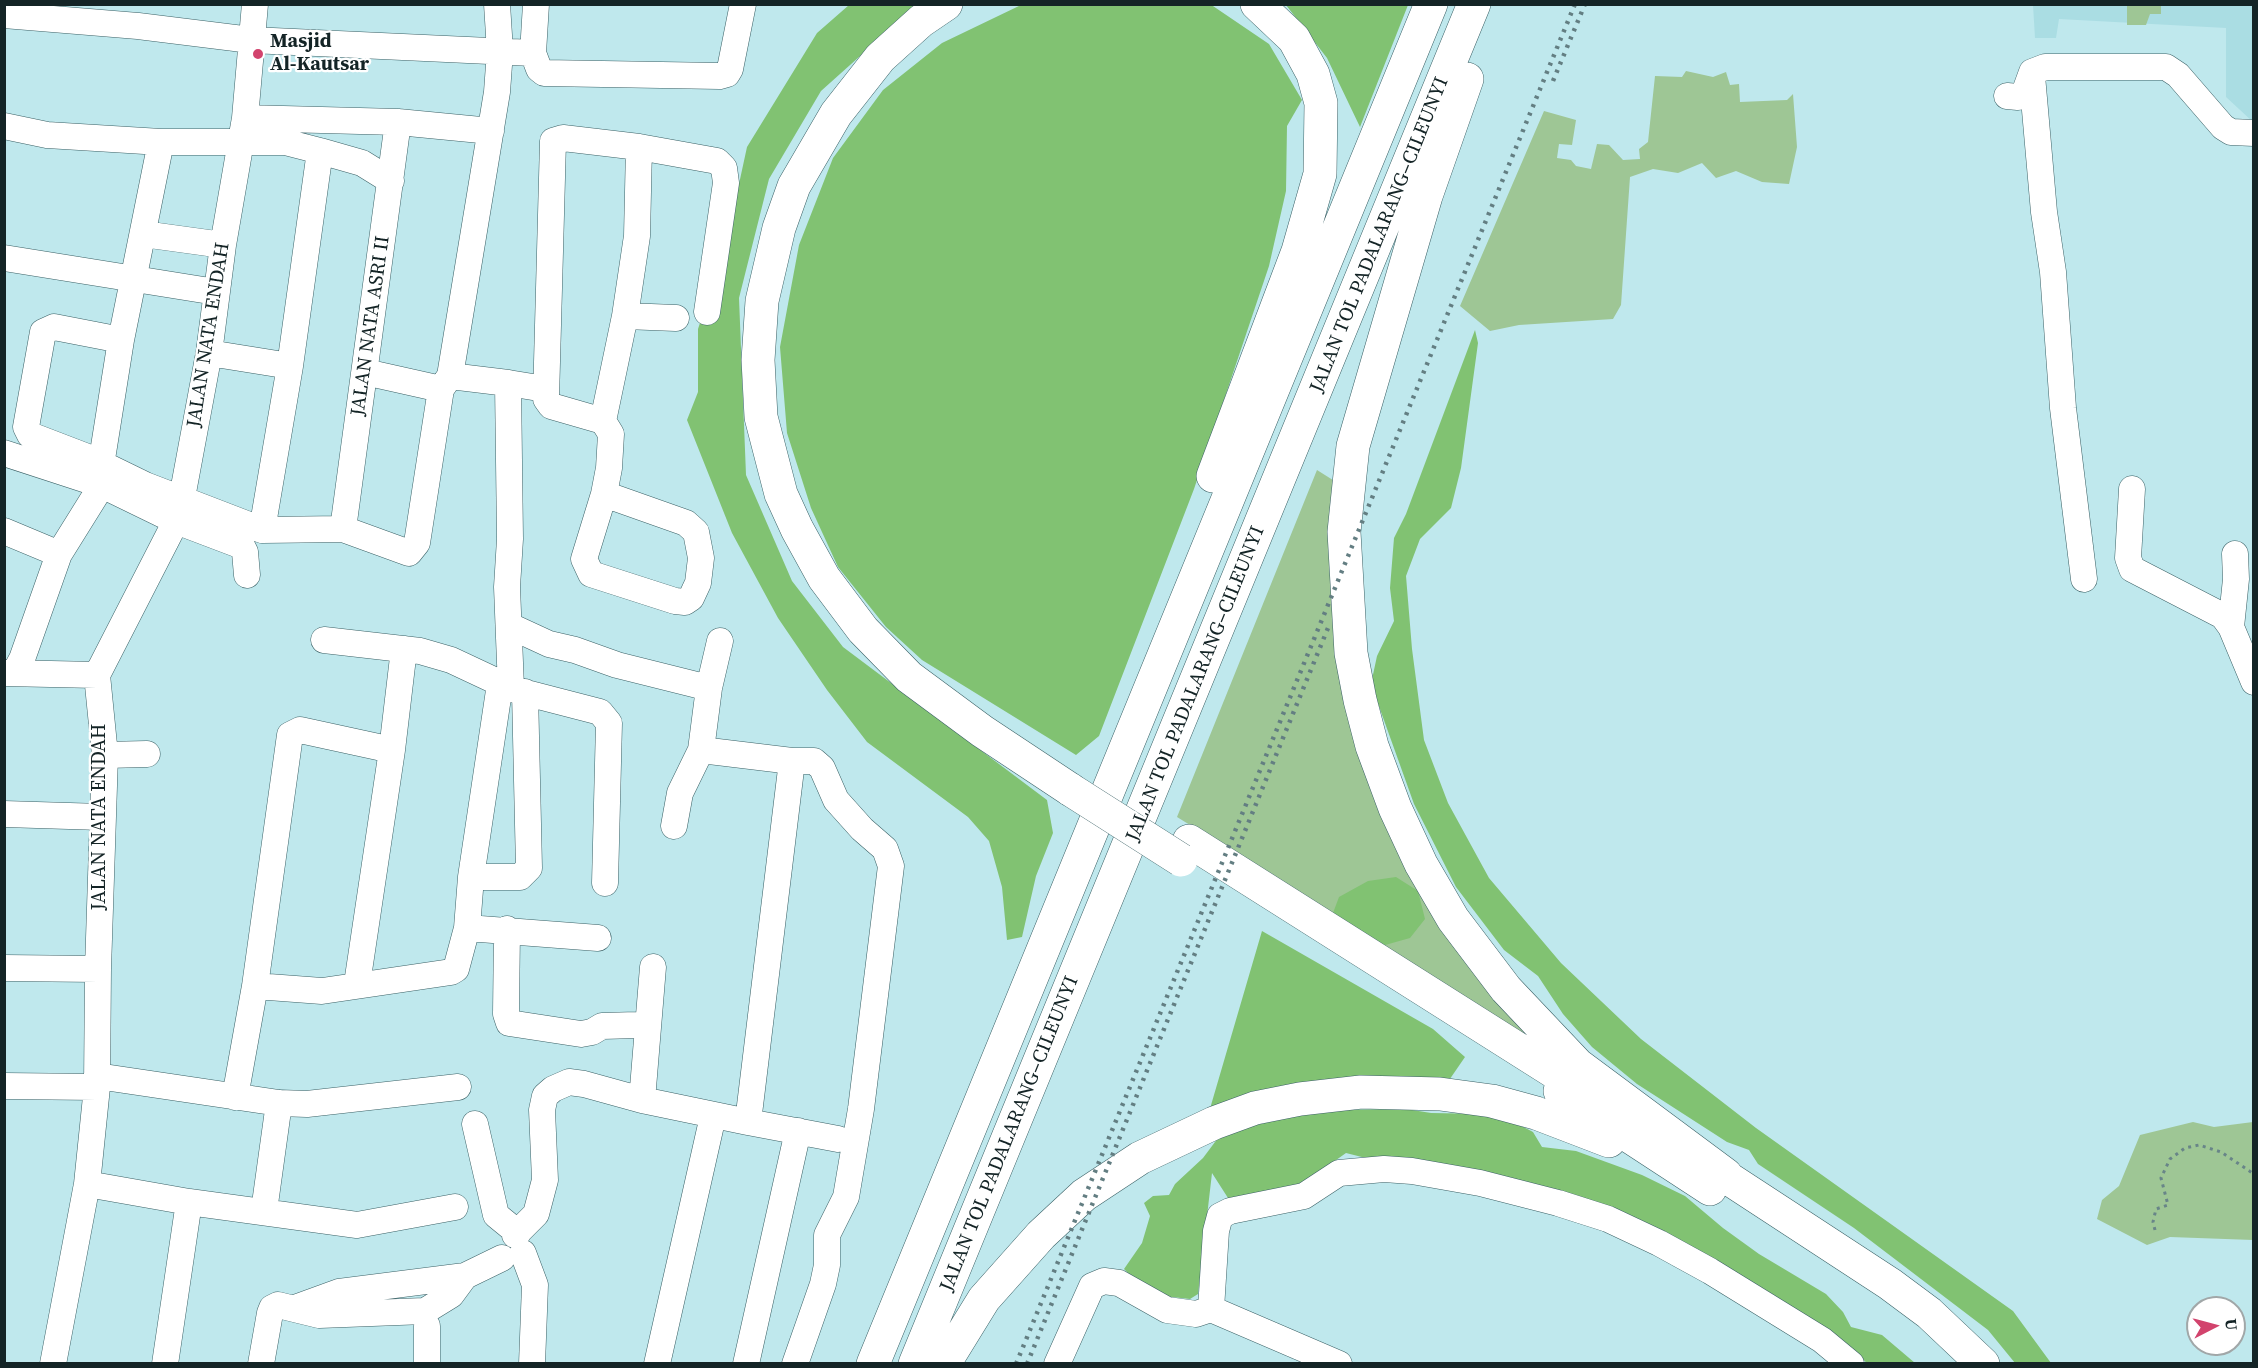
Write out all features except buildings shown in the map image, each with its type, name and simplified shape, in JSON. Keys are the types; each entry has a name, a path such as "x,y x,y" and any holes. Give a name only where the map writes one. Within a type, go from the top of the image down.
{"highway":[{"path":"946,4 921,21 880,58 836,114 794,186 778,228 762,301 758,360 761,417 781,494 797,529 824,578 863,630 909,677 982,731 1078,782"},
{"path":"969,4 903,52 859,102 831,141 798,206 784,248 773,309 769,369 777,432 789,483 803,518 824,558 869,617 906,657 1078,782 1446,1017 1929,1313 1983,1364"},
{"path":"1157,670 1185,550 1298,251 1320,174 1321,103 1313,74 1294,39 1257,4"},
{"name":"JALAN TOL PADALARANG–CILEUNYI","path":"873,1364 1431,4"},
{"name":"JALAN TOL PADALARANG–CILEUNYI","path":"915,1364 1474,4"},
{"path":"1483,4 1467,77 1426,196 1353,446 1344,532 1351,653 1372,746 1395,808 1421,864 1453,919 1506,989 1578,1065 1712,1178 1881,1301 1956,1364"},
{"path":"944,1364 984,1299 1041,1234 1084,1195 1140,1158 1204,1127 1255,1108 1300,1099 1361,1092 1440,1094 1492,1101 1584,1130 1712,1178"}],"street":[{"name":"JALAN NATA ENDAH","path":"52,1364 87,1184 97,1081 105,755 97,675 179,509 208,353 223,245 243,130 255,4"},
{"path":"179,509 262,530 343,529 404,553 414,549 491,131 500,51 497,4"},
{"path":"536,4 533,52 538,69 544,73 724,76 730,69 743,4"},
{"path":"4,15 138,26 251,40 533,52"},
{"path":"2007,96 2018,98 2024,94 2032,72 2045,67 2166,66 2178,75 2223,127 2231,132 2253,133"},
{"path":"2032,76 2044,212 2053,272 2063,408 2084,579"},
{"path":"4,126 47,135 161,142 243,130 398,122 491,131"},
{"name":"JALAN NATA ASRI II","path":"343,529 398,122"},
{"path":"243,130 362,164 391,181"},
{"path":"604,494 686,523 696,532 701,558 698,583 691,598 685,602 675,601 591,574 584,559 604,494 611,434 603,421 551,406 546,399 544,389 551,144 555,139 639,147 717,161 724,168 726,183 707,312"},
{"path":"10,672 22,659 59,554 103,474 121,340 161,142"},
{"path":"603,421 625,315 637,236 639,147"},
{"path":"262,530 290,366 320,151"},
{"path":"142,234 223,245"},
{"path":"4,258 216,292"},
{"path":"625,315 676,318"},
{"path":"121,340 54,327 43,332 26,427 30,435 103,474 179,509 242,546 245,552 246,575"},
{"path":"208,353 290,366"},
{"path":"365,372 445,382 508,383 544,389"},
{"path":"471,877 520,877 529,868 512,688 507,587 510,539 508,383"},
{"path":"4,453 103,474"},
{"path":"2132,489 2128,558 2132,569 2223,616 2231,627 2253,682"},
{"path":"4,531 59,554"},
{"path":"2231,627 2236,579 2235,554"},
{"path":"510,626 549,644 575,650 617,665 709,688"},
{"path":"324,640 404,649 451,660 512,688 600,712 609,723 605,883"},
{"path":"674,826 680,794 701,750 709,688 720,641"},
{"path":"357,984 392,750 404,649"},
{"path":"10,672 97,675"},
{"path":"255,986 322,991 357,984 451,972 456,969 467,928 471,877 512,688"},
{"path":"235,1097 255,986 290,735 300,730 392,750"},
{"path":"701,750 792,761 814,761 822,768 836,800 862,829 885,849 891,866 861,1109 846,1197 827,1235 827,1264 823,1284 795,1364"},
{"path":"105,755 147,754"},
{"path":"748,1122 792,761"},
{"path":"4,814 102,817"},
{"path":"467,928 507,929 598,938"},
{"path":"507,929 506,1014 509,1023 581,1034 592,1032 603,1026 637,1025"},
{"path":"642,1100 653,967"},
{"path":"4,968 98,969"},
{"path":"4,1086 97,1081 279,1103 322,1103 429,1088 459,1087"},
{"path":"261,1364 272,1308 283,1305 295,1308 339,1292 465,1276 514,1245 536,1214 545,1180 542,1110 545,1096 553,1089 569,1082 713,1116 838,1139"},
{"path":"264,1211 279,1103"},
{"path":"657,1364 713,1116"},
{"path":"475,1124 496,1215 535,1285 532,1364"},
{"path":"746,1364 798,1131"},
{"path":"1211,1309 1216,1231 1220,1216 1230,1211 1304,1196 1339,1173 1393,1170 1480,1183 1608,1219 1710,1271 1822,1340 1851,1364"},
{"path":"87,1184 189,1202 357,1225 455,1207"},
{"path":"165,1364 189,1202"},
{"path":"1057,1364 1092,1286 1104,1281 1119,1283 1167,1310 1197,1314 1211,1309 1339,1364"},
{"path":"427,1326 428,1364"}],"path":[{"path":"2155,1230 2153,1222 2156,1209 2168,1204 2161,1178 2170,1159 2185,1148 2199,1145 2221,1152 2253,1174"}],"shaded area":[{"path":"2033,5 2253,5 2253,122 2226,97 2226,28 2059,19 2056,38 2035,38"}],"green space":[{"path":"1210,4 1269,44 1302,100 1287,126 1286,191 1269,266 1194,489 1099,736 1076,755 922,660 886,627 838,567 811,508 787,433 780,347 799,245 833,158 883,90 942,43 1021,5"},
{"path":"849,5 917,5 821,91 769,179 739,298 746,475 792,581 843,647 1047,800 1053,833 1036,876 1022,937 1007,940 1002,887 989,841 968,817 867,742 827,690 778,618 732,533 687,420 698,392 698,329 726,244 747,147 817,33"},
{"path":"1286,5 1408,5 1360,127 1327,58"},
{"path":"2127,5 2161,5 2161,14 2150,14 2146,25 2127,25"},
{"path":"1686,71 1713,77 1726,72 1730,85 1739,84 1740,102 1787,100 1793,94 1797,147 1789,184 1762,182 1736,171 1716,178 1702,163 1678,173 1653,169 1630,177 1621,305 1613,319 1519,325 1490,331 1460,306 1544,111 1576,120 1572,145 1559,144 1557,158 1571,160 1576,166 1591,169 1597,144 1609,145 1623,160 1640,159 1639,149 1648,142 1655,76 1682,77"},
{"path":"1475,330 1478,343 1461,468 1451,508 1420,539 1406,576 1412,649 1424,740 1448,803 1489,878 1561,963 1641,1039 1756,1128 2013,1311 2051,1363 2015,1363 1988,1330 1854,1228 1758,1164 1749,1150 1727,1142 1637,1084 1592,1047 1563,1014 1538,976 1504,950 1456,887 1414,804 1371,684 1377,656 1394,621 1390,588 1394,538 1406,514"},
{"path":"1317,470 1336,482 1381,800 1535,1033 1530,1043 1333,913 1177,817"},
{"path":"1396,877 1418,891 1425,919 1410,938 1378,947 1333,913 1339,897 1368,881"},
{"path":"1262,931 1433,1029 1465,1057 1443,1089 1209,1112"},
{"path":"1406,1109 1431,1113 1486,1114 1512,1121 1533,1132 1542,1147 1576,1151 1642,1175 1685,1196 1759,1254 1826,1294 1843,1312 1851,1327 1882,1335 1915,1363 1867,1363 1831,1333 1651,1230 1346,1153 1305,1182 1259,1200 1228,1198 1212,1173 1198,1294 1190,1299 1163,1296 1139,1284 1124,1269 1142,1243 1150,1216 1144,1203 1153,1196 1169,1195 1175,1184 1203,1158 1218,1138 1239,1129 1320,1110"},
{"path":"2193,1122 2214,1127 2253,1122 2253,1240 2170,1237 2147,1245 2097,1219 2102,1200 2119,1186 2140,1135"}],"railway":[{"path":"1016,1364 1575,4"},
{"path":"1553,81 1585,4"},
{"path":"1027,1364 1328,628"}],"place":[{"name":"Masjid Al-Kautsar","path":"258,54"}]}
